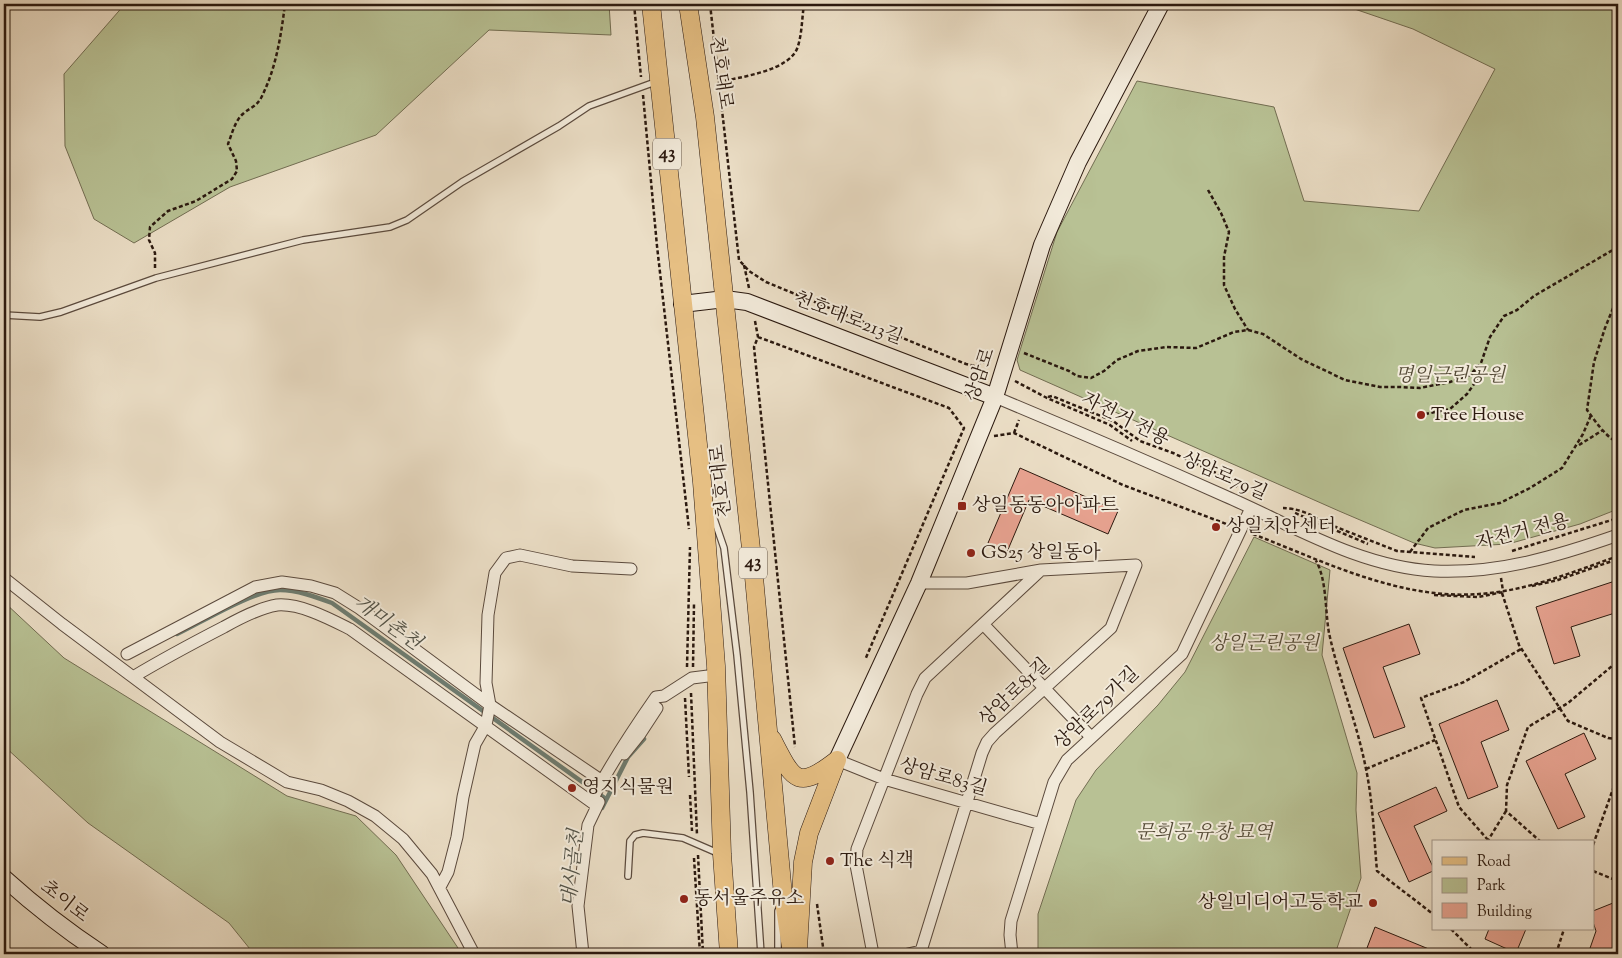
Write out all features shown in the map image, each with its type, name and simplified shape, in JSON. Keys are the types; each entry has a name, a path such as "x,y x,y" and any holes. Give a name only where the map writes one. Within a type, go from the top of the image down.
{"main road":[{"name":"천호대로","path":"651,4 702,482 716,675 722,854 728,954"},
{"name":"천호대로","path":"688,4 705,117 754,577 783,895 792,954"},
{"name":"상암로","path":"837,760 919,583 995,397 1042,245 1078,162 1161,4"},
{"name":"천호대로213길","path":"682,304 724,299 747,302 995,397"},
{"path":"768,733 789,772 798,777 808,778 820,773 837,760"},
{"path":"797,954 801,919 803,862 809,833 837,760"},
{"name":"초이로","path":"4,878 37,908 92,951"}],"street":[{"name":"상암로79길","path":"995,397 1353,554 1398,567 1433,571 1499,568 1533,562 1577,550 1618,535"},
{"name":"상암로79가길","path":"1012,954 1011,921 1054,782 1059,772 1067,760 1182,654 1251,508"},
{"path":"440,887 448,872 476,744 486,725 490,706 486,683 488,615 495,573 506,558 520,555 572,566 631,569"},
{"name":"상암로81길","path":"919,583 967,583 1042,570 1136,565 1110,628 987,742 921,953"},
{"path":"873,954 856,865 857,850 917,694 925,678 1042,570"},
{"path":"4,578 62,624 220,742 287,782 321,790 348,801 375,816 403,839 432,874 474,954"},
{"path":"126,654 255,587 282,582 310,586 335,593 359,608 490,706 600,793"},
{"path":"133,677 180,649 248,614 278,605 301,608 326,616 350,629 486,725 600,793"},
{"path":"983,624 1091,737"},
{"path":"583,954 578,906 588,825 600,793 664,696 690,672 716,675"},
{"name":"상암로83길","path":"837,760 884,779 1041,824"},
{"path":"908,954 921,953"}],"lane":[{"path":"4,315 40,317 61,312 156,278 303,240 390,226 407,220 462,182 590,106 659,80"},
{"path":"702,482 724,548 737,655 749,782 762,954"},
{"path":"777,828 778,954"},
{"path":"628,876 630,841 635,835 644,833 683,838 722,854"}],"path":[{"path":"156,278 155,253 149,240 150,227 168,211 196,201 232,179 237,171 236,161 228,144 233,129 243,114 254,108 261,97 279,51 285,4"},
{"path":"634,4 657,246 689,534"},
{"path":"710,4 739,260 749,271 766,282 966,364 975,366 991,360"},
{"path":"718,82 757,73 786,62 798,48 804,4"},
{"path":"1208,190 1221,213 1228,232 1224,257 1224,285 1235,309 1248,330"},
{"path":"1031,355 1077,376 1091,378 1104,371 1117,360 1138,351 1167,347 1196,348 1234,332 1248,330 1263,334 1301,359 1345,380 1380,387 1420,388 1450,382 1470,375 1481,363 1490,337 1504,316 1517,310 1534,296 1618,247"},
{"path":"1618,296 1594,362 1587,410 1612,440 1618,443"},
{"path":"795,750 754,347 758,337 949,408 964,428 865,661"},
{"path":"1425,414 1450,409 1468,394 1477,380 1474,370"},
{"path":"1012,372 1015,382 1047,398 1052,396 1113,421 1140,440 1231,480 1235,486"},
{"name":"자전거 전용","path":"1047,398 1110,425 1137,444 1154,451"},
{"path":"1282,508 1292,508 1319,520 1324,526 1336,527 1396,551 1410,552 1428,528 1464,510 1500,503 1530,488 1562,468 1584,434 1590,415"},
{"path":"1577,446 1603,430"},
{"path":"1014,433 1123,485 1319,559"},
{"path":"685,451 692,528"},
{"path":"1197,469 1243,490"},
{"name":"자전거 전용","path":"1618,518 1505,554 1618,522"},
{"name":"자전거 전용","path":"1324,526 1395,555 1478,558 1410,552"},
{"path":"690,543 690,672 702,954"},
{"path":"694,547 694,557"},
{"path":"1315,558 1323,585 1329,633 1366,769 1377,871 1432,913"},
{"path":"1502,593 1521,649 1568,721 1608,738 1618,739"},
{"path":"690,672 694,596"},
{"path":"1487,840 1458,807 1421,698 1464,682 1521,649"},
{"path":"1489,840 1506,811 1507,785 1528,727 1560,708 1618,661"},
{"path":"685,691 689,777"},
{"path":"1366,769 1435,740"},
{"path":"1594,842 1618,775"},
{"path":"690,795 693,838"},
{"path":"1506,811 1539,840"},
{"path":"694,858 702,954"},
{"path":"1594,871 1618,881"},
{"path":"816,895 824,954"},
{"path":"1452,930 1476,954"},
{"path":"1556,954 1564,930"}],"green space":[{"path":"125,4 609,4 611,35 489,30 376,135 230,187 134,243 94,219 65,146 64,74"},
{"name":"명일근린공원","path":"1340,4 1618,4 1618,509 1580,524 1508,544 1435,548 1414,543 1339,511 1020,370 1017,360 1057,232 1137,81 1274,107 1304,201 1419,211 1495,69 1413,29"},
{"name":"문희공 유창 묘역","path":"1254,537 1330,570 1322,655 1357,773 1356,810 1361,878 1335,954 1038,954 1038,914 1076,800 1096,770 1158,705 1185,672"},
{"path":"4,602 64,658 287,796 356,816 396,855 462,954 254,954 229,923 88,823 4,746"}],"building":[{"path":"1020,468 1118,511 1108,534 1029,500 1007,552 988,543"},
{"path":"1618,580 1618,612 1571,627 1580,656 1554,664 1536,607"},
{"path":"1409,624 1420,654 1383,667 1405,727 1374,738 1343,648"},
{"path":"1497,700 1509,730 1481,742 1498,787 1468,799 1439,724"},
{"path":"1584,733 1596,759 1565,774 1585,817 1558,829 1526,761"},
{"path":"1436,787 1447,811 1414,826 1432,865 1432,871 1409,882 1378,813"},
{"path":"1618,901 1618,954 1588,954 1596,931 1594,911"},
{"path":"1375,927 1441,954 1382,954 1367,948"},
{"path":"1489,930 1526,930 1516,953 1485,939"}],"waterway":[{"name":"개미촌천","path":"177,634 228,608 269,591 293,591 332,603 606,799"},
{"name":"대사골천","path":"602,808 628,757 644,739"}],"place":[{"name":"Tree House","path":"1421,415"},
{"name":"상일동동아아파트","path":"962,506"},
{"name":"상일치안센터","path":"1216,527"},
{"name":"GS25 상일동아","path":"971,553"},
{"name":"영지식물원","path":"572,788"},
{"name":"The 식객","path":"830,861"},
{"name":"동서울주유소","path":"684,899"},
{"name":"상일미디어고등학교","path":"1373,903"}],"park label":[{"name":"상일근린공원","path":"1264,644"}]}
